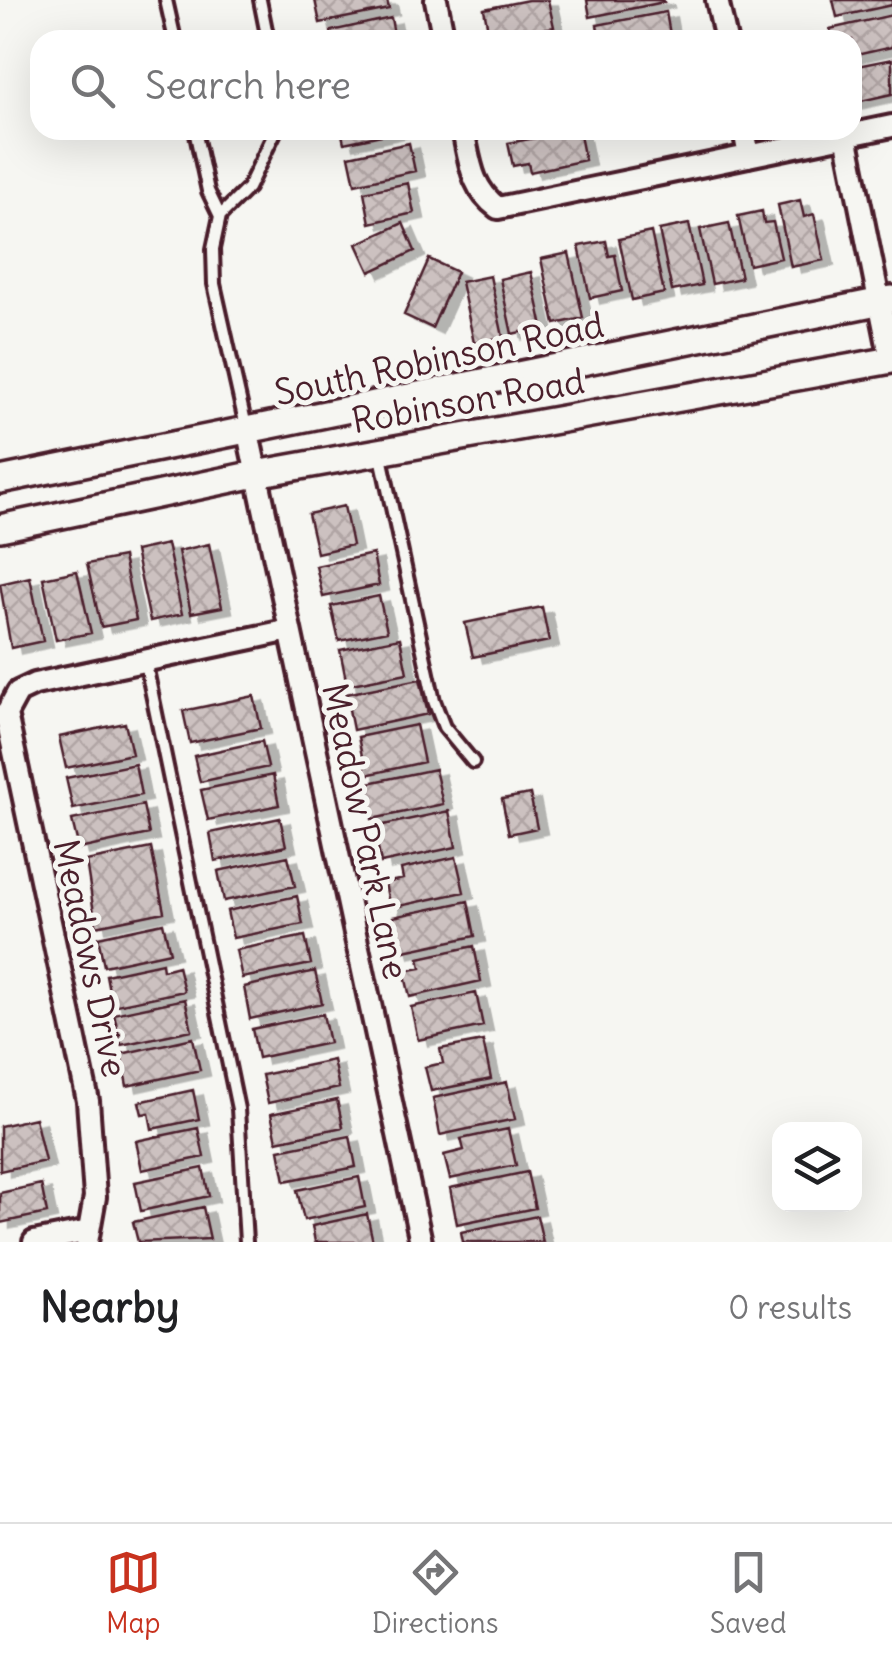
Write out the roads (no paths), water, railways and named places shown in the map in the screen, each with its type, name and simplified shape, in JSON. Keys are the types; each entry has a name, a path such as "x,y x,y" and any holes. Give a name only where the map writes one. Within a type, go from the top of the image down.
{"street":[{"path":"436,0 442,30"},
{"path":"718,0 724,30"},
{"path":"862,132 892,126"},
{"path":"466,140 479,194 498,208 823,140"},
{"path":"746,140 749,156"},
{"path":"847,140 886,300 892,360"},
{"name":"South Robinson Road","path":"0,480 248,434 886,300"},
{"name":"Robinson Road","path":"0,528 256,474 892,360"},
{"name":"Meadow Park Lane","path":"248,434 421,1242"},
{"path":"145,660 290,630"},
{"name":"Meadows Drive","path":"88,1237 95,1197 88,1101 6,714 18,692 145,660"},
{"path":"34,1242 88,1237"}],"lane":[{"path":"166,0 173,30"},
{"path":"260,0 266,30"},
{"path":"196,140 208,191 220,216"},
{"path":"248,434 214,284 213,249 220,216 248,188 271,140"},
{"path":"380,452 434,702 444,727 473,762"},
{"path":"145,660 238,1109 246,1242"}]}
